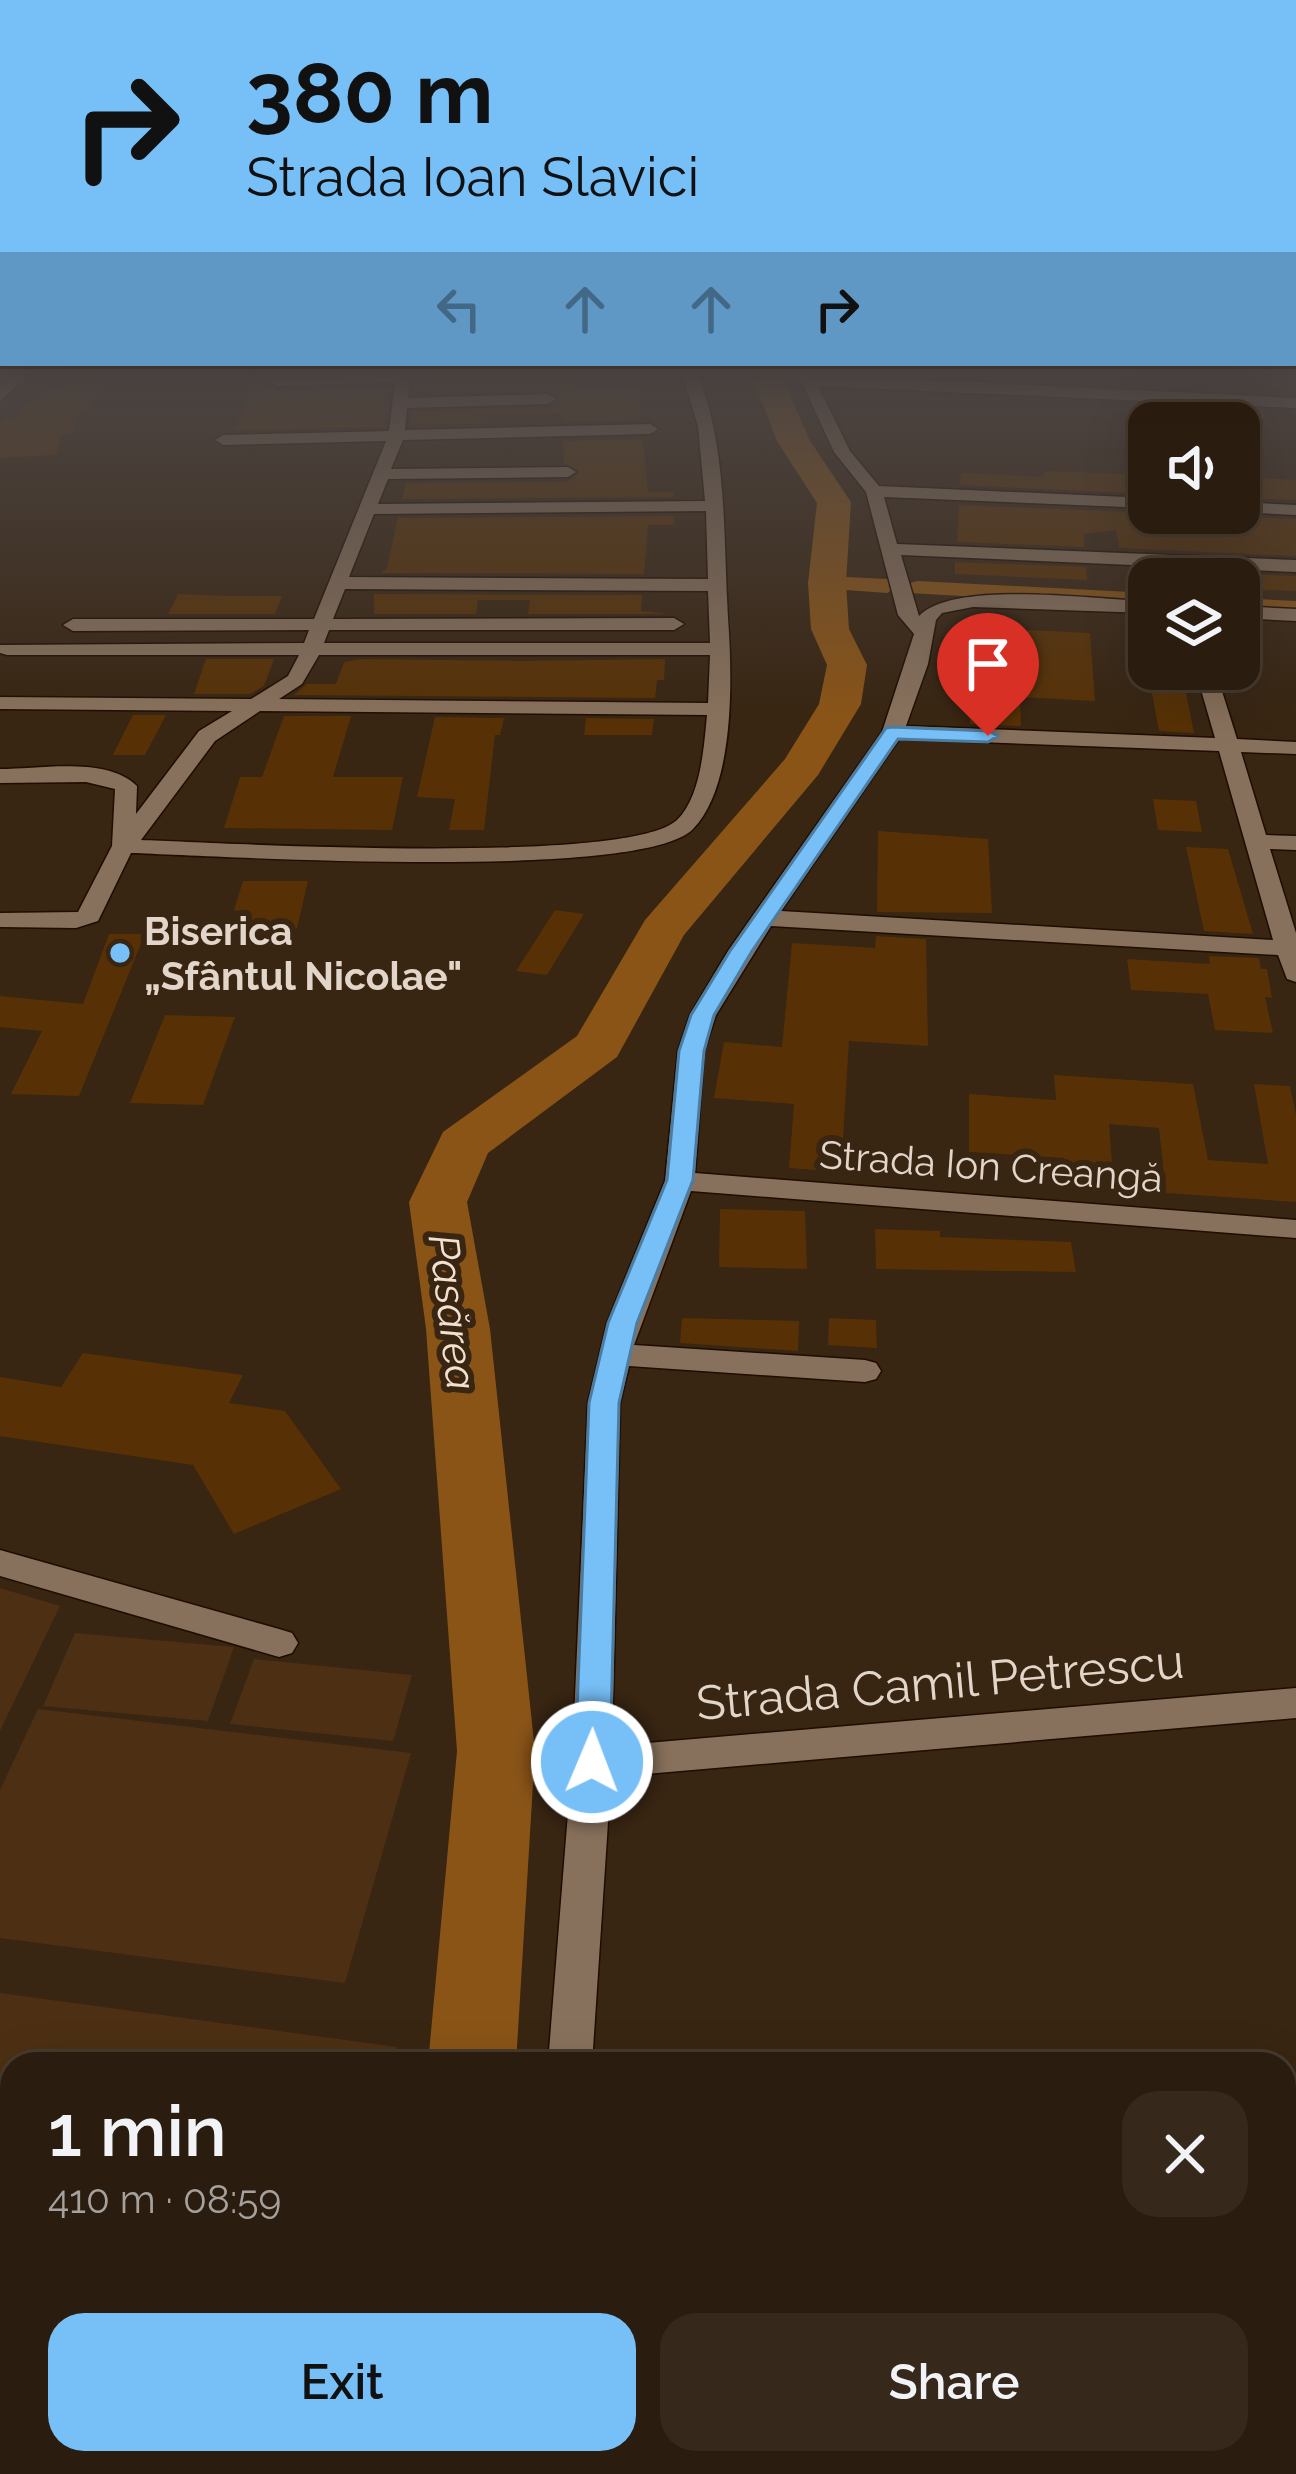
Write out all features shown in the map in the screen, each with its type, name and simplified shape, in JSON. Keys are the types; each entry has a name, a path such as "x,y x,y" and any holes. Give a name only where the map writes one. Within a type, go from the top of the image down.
{"street":[{"path":"0,920 76,921 88,916 97,890 124,846 194,751 215,729 295,680 376,489"},
{"path":"124,846 402,854 613,850 656,843 680,831 696,812 719,709 722,649 711,489"},
{"path":"1128,502 874,491 908,615 930,621 973,601 1128,607"},
{"path":"368,508 712,506"},
{"path":"1260,508 1296,510"},
{"path":"892,549 1296,566"},
{"path":"337,583 717,585"},
{"path":"1260,613 1296,614"},
{"path":"571,2052 592,1762 600,1454 614,1354 680,1180 692,1051 703,1015 741,951 892,733 930,621"},
{"path":"74,625 674,624"},
{"path":"7,649 722,649"},
{"path":"767,918 1293,957 1211,690"},
{"path":"0,703 719,709"},
{"path":"892,733 1296,748"},
{"path":"0,776 98,776 125,782 124,846"},
{"path":"1256,842 1296,843"},
{"name":"Strada Ion Creangă","path":"680,1180 1296,1228"},
{"path":"614,1354 866,1371"},
{"path":"0,1563 279,1643"},
{"name":"Strada Camil Petrescu","path":"592,1762 1296,1703"}],"shaded area":[{"path":"0,1588 60,1606 0,1731"},
{"path":"75,1633 234,1647 208,1721 43,1706"},
{"path":"254,1659 412,1675 393,1741 230,1724"},
{"path":"38,1709 411,1753 345,1983 0,1938 0,1790"},
{"path":"0,1993 397,2047 396,2052 0,2052"}],"building":[{"path":"404,489 673,492 673,497 402,499"},
{"path":"1054,489 1128,489 1128,493"},
{"path":"1260,489 1296,489 1296,500 1260,499"},
{"path":"959,505 1128,512 1128,534 1260,534 1260,518 1296,519 1296,556 1119,548 1116,530 1084,534 1084,547 957,542"},
{"path":"674,516 674,525 648,525 644,574 381,573 387,568 398,518"},
{"path":"955,562 1086,567 1087,580 955,574"},
{"path":"1260,574 1296,576 1296,591 1260,590"},
{"path":"178,594 282,596 275,614 168,614"},
{"path":"374,594 642,595 641,611 668,614 528,614 530,600 478,600 476,614 374,614"},
{"path":"982,628 1090,633 1095,701 1020,697 1021,726 970,724 970,699 978,700"},
{"path":"206,659 274,659 264,686 250,694 194,694"},
{"path":"665,659 664,680 657,680 655,698 294,695 307,684 336,684 344,662"},
{"path":"1151,690 1185,690 1194,733 1159,731"},
{"path":"133,715 166,715 145,755 113,755"},
{"path":"284,716 351,716 333,777 403,777 392,830 224,828 240,777 262,777"},
{"path":"435,717 504,718 500,735 495,735 484,830 449,830 455,799 417,797"},
{"path":"586,718 654,719 652,735 584,735"},
{"path":"1153,799 1196,801 1202,832 1158,830"},
{"path":"878,831 988,839 992,913 877,912"},
{"path":"1186,847 1228,849 1253,934 1204,931"},
{"path":"243,881 308,881 297,928 266,946 247,927 250,914 234,910"},
{"path":"555,910 584,914 547,975 516,971"},
{"path":"109,934 145,934 79,1096 11,1094 42,1031 0,1027 0,996 83,1004"},
{"path":"876,936 926,939 928,1046 849,1041 841,1172 789,1168 794,1104 714,1098 724,1042 782,1047 792,943 875,948"},
{"path":"1209,956 1259,958 1261,969 1267,969 1272,998 1265,997 1273,1033 1215,1030 1208,994 1131,990 1127,959 1210,964"},
{"path":"165,1015 235,1017 203,1105 130,1103"},
{"path":"1054,1075 1193,1084 1208,1160 1268,1164 1254,1084 1290,1086 1296,1115 1296,1202 1166,1193 1159,1128 1109,1124 1114,1188 1066,1186 1064,1158 969,1152 969,1094 1056,1100"},
{"path":"720,1209 805,1211 807,1269 719,1267"},
{"path":"875,1229 940,1231 940,1237 1071,1242 1076,1272 876,1269"},
{"path":"682,1318 799,1321 798,1351 680,1343"},
{"path":"829,1318 876,1320 877,1348 828,1345"},
{"path":"83,1353 243,1375 229,1403 285,1411 341,1489 234,1534 193,1465 0,1436 0,1377 61,1387"}],"waterway":[{"name":"Pasărea","path":"473,2052 496,1751 458,1329 438,1202 463,1144 598,1046 662,930 803,766 840,704 847,665 830,629 827,583 834,502 824,489"},
{"path":"827,583 887,586"},
{"path":"918,588 1128,599"},
{"path":"1260,606 1296,608"}],"place":[{"name":"Biserica „Sfântul Nicolae\"","path":"120,953"}],"route":[{"path":"592,1762 604,1403 622,1323 680,1180 692,1051 703,1015 741,951 892,733 988,736"}]}
